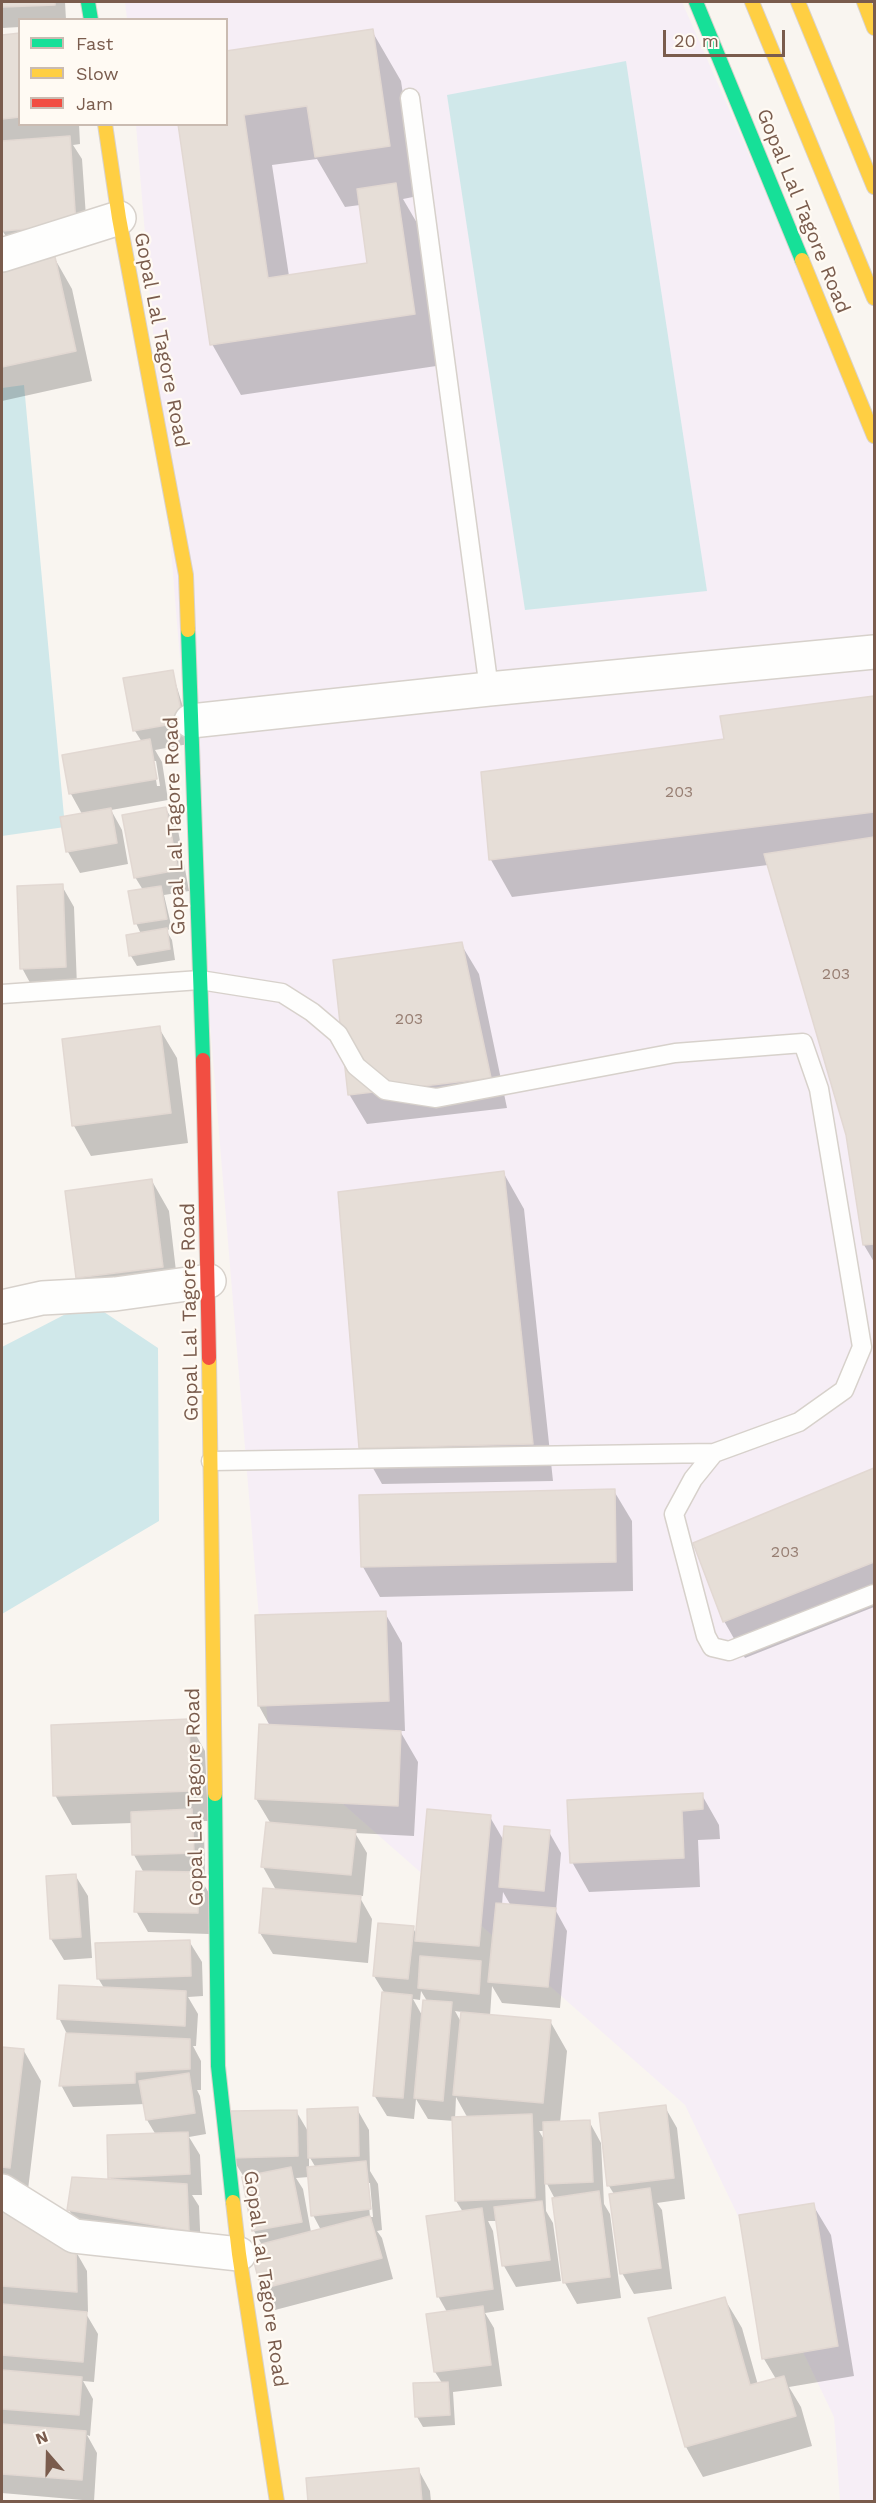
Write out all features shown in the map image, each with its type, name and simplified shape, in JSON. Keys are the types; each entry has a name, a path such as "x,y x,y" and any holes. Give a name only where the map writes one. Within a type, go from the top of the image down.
{"street":[{"path":"88,2 91,18"},
{"name":"Gopal Lal Tagore Road","path":"696,2 874,436"},
{"path":"752,2 874,298"},
{"path":"798,2 874,187"},
{"path":"864,2 874,28"},
{"name":"Gopal Lal Tagore Road","path":"105,126 118,218 186,575 207,1160 218,2066 239,2254 277,2502"},
{"path":"2,255 118,218"},
{"path":"191,721 489,688 874,652"},
{"path":"2,1307 42,1298 115,1293 208,1281"},
{"path":"2,2190 74,2236 239,2254"}],"lane":[{"path":"410,98 489,688"},
{"path":"2,994 200,980 282,993 312,1012 338,1034 356,1066 385,1090 436,1098 675,1053 803,1043 819,1089 862,1347 844,1390 799,1422 714,1453 211,1461"},
{"path":"714,1453 693,1479 674,1514 706,1636 712,1647 729,1651 874,1594"}],"shaded area":[{"path":"125,2 682,2 874,439 874,2501 840,2501 834,2417 685,2105 269,1739 136,126 228,126 228,18 127,18"}],"water":[{"path":"626,61 707,591 525,610 447,95"},
{"path":"24,385 65,827 2,836 2,388"},
{"path":"89,1302 158,1348 159,1521 2,1614 2,1347"}],"building":[{"path":"2,2 55,2 55,5 2,7"},
{"path":"373,29 390,146 315,157 307,106 244,115 268,278 367,263 357,189 396,183 415,314 210,345 178,126 228,126 228,51"},
{"path":"18,33 18,117 2,119 2,35"},
{"path":"70,136 76,225 2,231 2,141"},
{"path":"55,257 76,351 2,367 2,269"},
{"path":"173,670 183,722 133,731 123,678"},
{"path":"874,696 874,812 489,860 481,772 724,739 720,716"},
{"path":"150,739 157,779 69,794 62,755"},
{"path":"166,807 178,870 134,878 122,815"},
{"path":"111,808 117,843 66,852 60,817"},
{"path":"874,837 874,1244 863,1245 846,1135 764,854"},
{"path":"63,884 66,967 20,969 17,886"},
{"path":"161,886 167,919 134,924 128,891"},
{"path":"167,928 170,949 129,956 126,935"},
{"path":"462,942 491,1078 348,1095 333,960"},
{"path":"160,1026 171,1113 72,1126 62,1039"},
{"path":"504,1171 533,1444 359,1448 338,1192"},
{"path":"152,1179 163,1267 76,1278 65,1191"},
{"path":"874,1468 874,1562 723,1622 693,1543"},
{"path":"615,1489 616,1562 361,1567 359,1495"},
{"path":"386,1611 389,1701 258,1706 255,1615"},
{"path":"189,1719 191,1791 53,1796 51,1725"},
{"path":"259,1724 401,1731 398,1806 255,1799"},
{"path":"703,1793 703,1809 682,1811 684,1858 570,1863 567,1800"},
{"path":"192,1809 194,1853 132,1855 131,1812"},
{"path":"427,1809 491,1815 479,1946 415,1941"},
{"path":"266,1822 356,1830 351,1875 261,1867"},
{"path":"504,1826 550,1830 544,1891 499,1887"},
{"path":"136,1871 199,1872 198,1913 134,1912"},
{"path":"76,1874 81,1937 50,1939 46,1876"},
{"path":"263,1888 361,1896 356,1942 259,1933"},
{"path":"496,1903 556,1908 548,1987 488,1982"},
{"path":"378,1923 414,1926 408,1979 373,1976"},
{"path":"190,1940 191,1976 97,1979 95,1943"},
{"path":"420,1956 481,1961 479,1994 418,1988"},
{"path":"59,1985 186,1991 185,2026 57,2019"},
{"path":"382,1992 412,1995 403,2098 373,2096"},
{"path":"423,2000 452,2002 443,2101 414,2098"},
{"path":"461,2012 551,2020 543,2103 453,2095"},
{"path":"66,2033 190,2039 190,2069 135,2072 135,2083 59,2086"},
{"path":"2,2047 24,2049 10,2168 2,2167"},
{"path":"189,2073 195,2113 146,2120 139,2081"},
{"path":"666,2105 674,2178 607,2186 599,2113"},
{"path":"358,2107 359,2156 308,2158 307,2109"},
{"path":"297,2110 298,2156 231,2158 230,2111"},
{"path":"532,2114 535,2198 455,2201 452,2117"},
{"path":"590,2120 593,2182 545,2184 543,2122"},
{"path":"188,2132 190,2174 108,2178 107,2135"},
{"path":"366,2161 371,2209 311,2216 307,2167"},
{"path":"291,2167 302,2222 252,2231 242,2177"},
{"path":"72,2177 187,2184 189,2231 67,2210"},
{"path":"650,2188 661,2268 620,2274 609,2194"},
{"path":"599,2191 610,2277 563,2283 552,2198"},
{"path":"542,2201 550,2260 502,2266 494,2207"},
{"path":"814,2203 838,2346 762,2359 739,2215"},
{"path":"2,2204 76,2249 77,2292 2,2286"},
{"path":"482,2208 493,2289 437,2297 426,2216"},
{"path":"370,2216 382,2258 261,2289 250,2247"},
{"path":"725,2297 750,2385 784,2376 796,2416 685,2447 648,2318"},
{"path":"2,2304 87,2312 83,2362 2,2355"},
{"path":"483,2306 491,2365 434,2372 426,2314"},
{"path":"2,2370 82,2377 79,2415 2,2409"},
{"path":"448,2382 450,2415 415,2417 413,2383"},
{"path":"2,2424 86,2431 82,2480 2,2474"},
{"path":"419,2468 422,2502 308,2502 306,2478"}],"traffic: fast":[{"path":"88,2 91,18"},
{"path":"696,2 802,260"},
{"path":"188,630 203,1060"},
{"path":"215,1794 218,2066 233,2202"}],"traffic: slow":[{"path":"752,2 874,298"},
{"path":"798,2 874,187"},
{"path":"864,2 874,28"},
{"path":"105,126 119,218 186,575 188,630"},
{"path":"802,260 874,436"},
{"path":"209,1358 215,1794"},
{"path":"233,2202 277,2502"}],"traffic: jam":[{"path":"203,1060 209,1358"}]}
